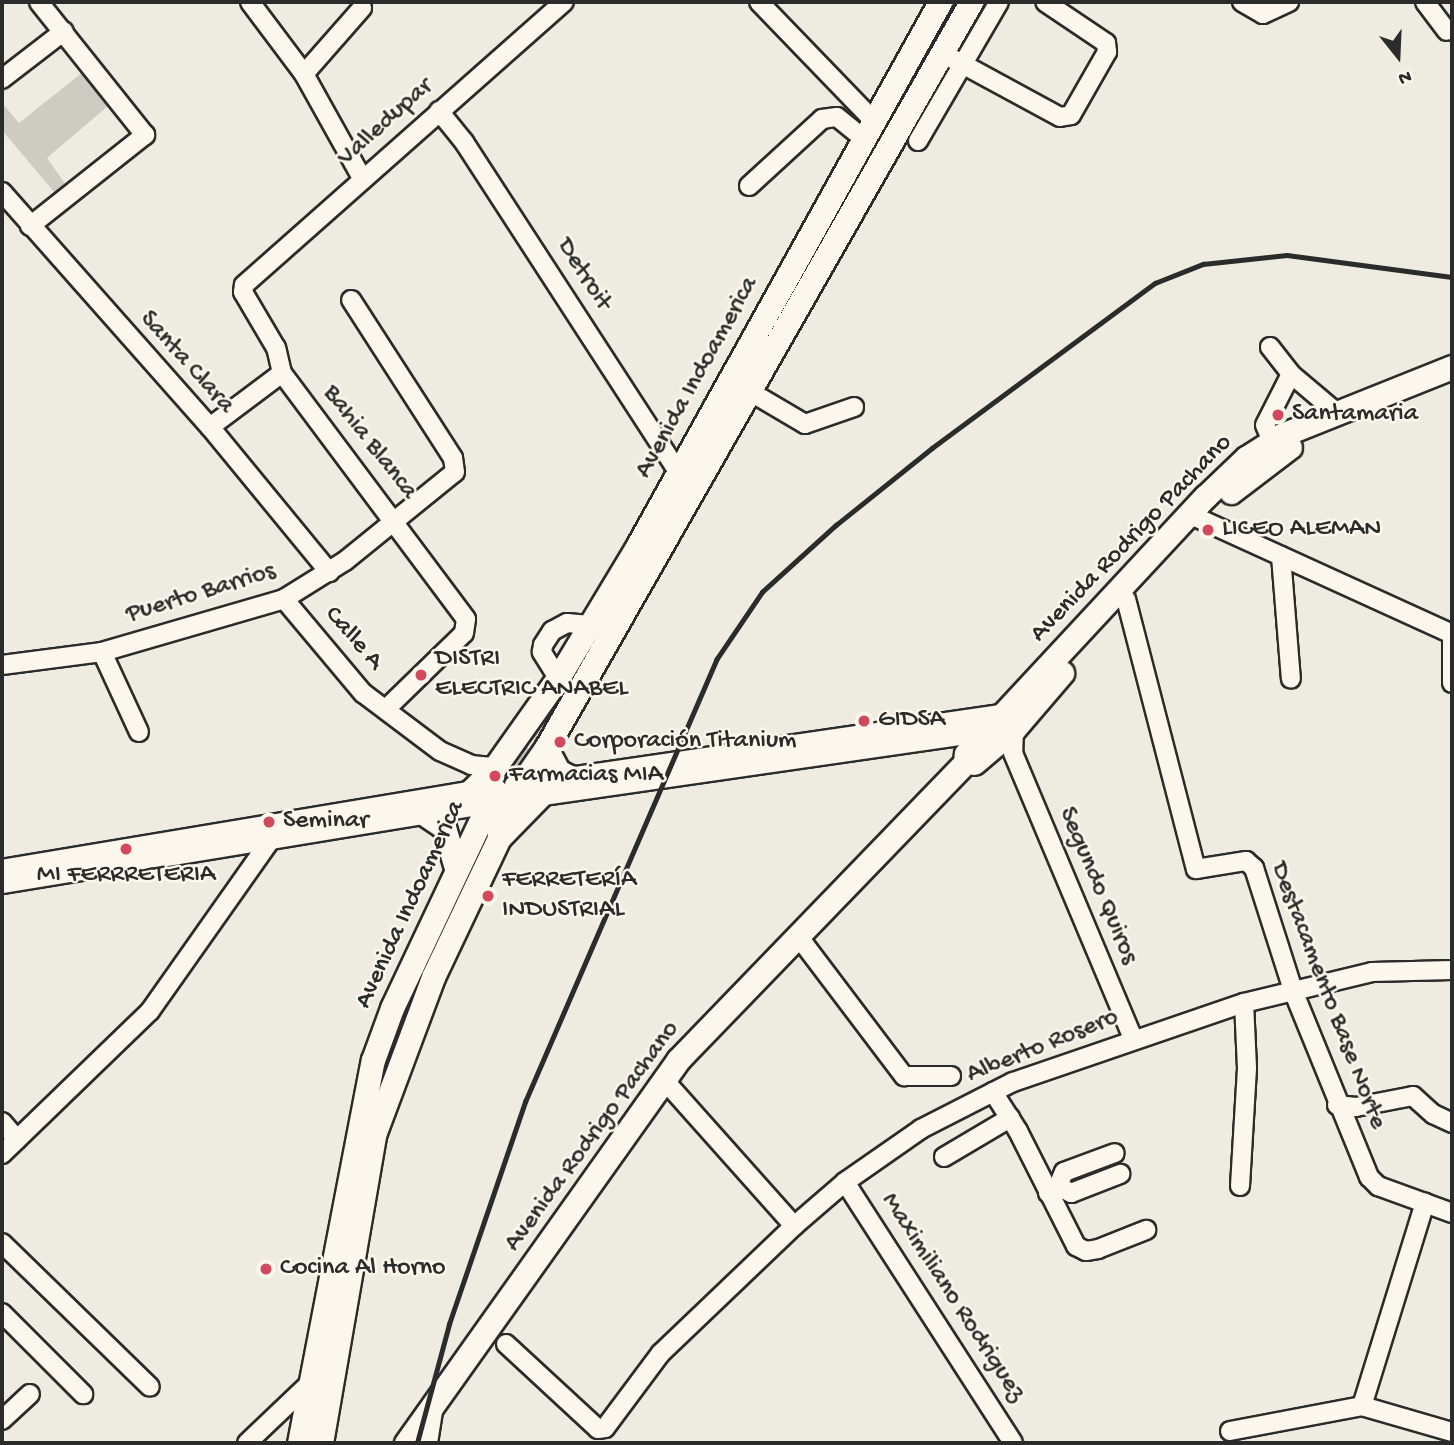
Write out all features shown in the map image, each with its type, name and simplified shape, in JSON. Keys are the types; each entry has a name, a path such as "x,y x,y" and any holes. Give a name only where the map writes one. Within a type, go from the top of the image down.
{"main road":[{"name":"Avenida Indoamerica","path":"299,1443 373,1060 456,868 503,790 519,754 526,724 590,625 940,2"},
{"name":"Avenida Indoamerica","path":"321,1443 374,1135 433,977 499,838 498,813 503,790 546,748 971,2"},
{"name":"Avenida Rodrigo Pachano","path":"406,1443 678,1060 965,763 977,762 1004,734 1126,599 1246,458 1272,442 1336,412 1452,366"},
{"name":"Avenida Rodrigo Pachano","path":"1004,734 1197,518 1243,480 1291,447 1329,428 1452,382"},
{"path":"499,838 503,790 526,724"},
{"path":"546,748 558,771 572,778"},
{"path":"423,813 444,827 456,868"}],"street":[{"path":"30,226 143,139 144,130 39,2"},
{"path":"250,2 304,74 363,180"},
{"name":"Valledupar","path":"244,285 564,2"},
{"path":"759,2 869,130"},
{"path":"918,141 999,2"},
{"path":"942,53 1060,117 1076,111 1107,52 1106,43 1045,2"},
{"path":"1242,2 1263,14 1289,2"},
{"path":"1425,2 1447,31"},
{"path":"304,74 362,8"},
{"path":"2,79 64,32"},
{"name":"Detroit","path":"439,111 464,142 678,471"},
{"path":"749,186 822,119 837,117 869,130"},
{"name":"Santa Clara","path":"2,192 209,427 329,572"},
{"name":"Bahia Blanca","path":"244,285 243,292 276,348 282,373 396,521 466,619 466,627 387,708"},
{"name":"Puerto Barrios","path":"2,665 102,652 284,598 329,572 455,472 456,466 351,300"},
{"path":"1270,347 1291,374 1336,412"},
{"path":"209,427 282,373"},
{"path":"1272,442 1265,425 1291,374"},
{"path":"750,391 805,424 854,407"},
{"path":"1197,518 1452,634 1452,683"},
{"path":"1281,556 1291,679"},
{"name":"Calle A","path":"284,598 363,693 387,708 440,751 471,765 503,790"},
{"name":"Destacamento Base Norte","path":"1126,599 1196,869 1250,862 1293,993 1369,1177 1378,1186 1452,1213"},
{"path":"102,652 139,732"},
{"path":"2,869 572,778 1004,734"},
{"path":"2,884 423,813 503,790 1004,734"},
{"name":"Segundo Quiros","path":"1004,734 1133,1039"},
{"path":"2,1154 150,1011 272,838"},
{"path":"798,936 904,1076 951,1076"},
{"name":"Alberto Rosero","path":"506,1344 598,1429 605,1428 661,1353 794,1226 845,1182 921,1129 993,1092 1133,1039 1244,1003 1372,972 1452,970"},
{"path":"1240,1186 1248,1057 1244,1003"},
{"path":"665,1081 794,1226"},
{"path":"993,1092 1053,1189 1076,1246 1086,1251 1146,1230"},
{"path":"1337,1105 1356,1107 1413,1096 1433,1114 1452,1123"},
{"path":"944,1157 1010,1118"},
{"path":"2,1122 17,1139"},
{"path":"1053,1189 1064,1172 1115,1153"},
{"path":"1053,1189 1071,1193 1120,1174"},
{"name":"Maximiliano Rodriguez","path":"845,1182 1013,1443"},
{"path":"1362,1406 1425,1203"},
{"path":"2,1243 150,1387"},
{"path":"2,1313 83,1394"},
{"path":"247,1443 310,1383"},
{"path":"2,1420 30,1394"},
{"path":"1230,1431 1362,1406 1452,1432"},
{"path":"428,1443 434,1407"}],"shaded area":[{"path":"88,68 115,100 47,158 66,185 55,193 2,130 2,103 19,123"}],"tunnel":[{"path":"520,770 559,702"},
{"path":"442,934 483,840"},
{"path":"370,1105 417,991"}],"railway":[{"path":"417,1443 449,1324 525,1102 716,660 762,592 836,525 932,448 1155,283 1203,264 1287,255 1452,277"}],"place":[{"name":"Santamaria","path":"1278,415"},
{"name":"LICEO ALEMAN","path":"1208,530"},
{"name":"DISTRI ELECTRIC ANABEL","path":"421,675"},
{"name":"GIDSA","path":"864,721"},
{"name":"Corporación Titanium","path":"560,742"},
{"name":"Farmacias MIA","path":"495,776"},
{"name":"Seminar","path":"269,822"},
{"name":"MI FERRRETERIA","path":"126,849"},
{"name":"FERRETERÍA INDUSTRIAL","path":"488,896"},
{"name":"Cocina Al Horno","path":"266,1269"}]}
